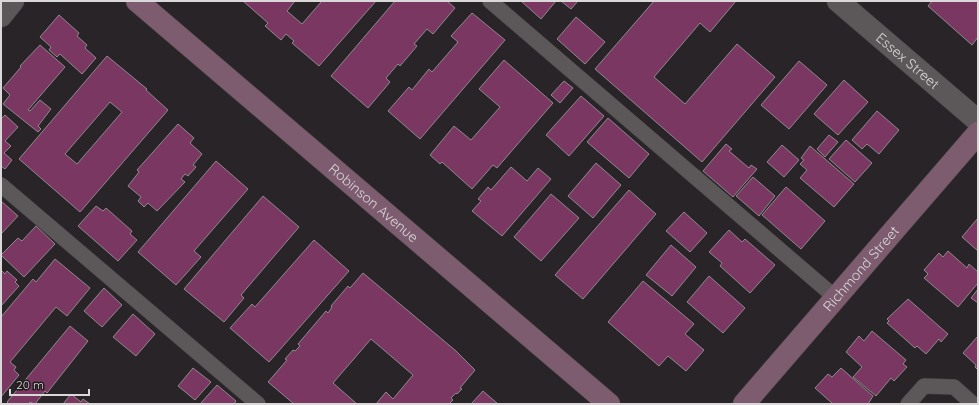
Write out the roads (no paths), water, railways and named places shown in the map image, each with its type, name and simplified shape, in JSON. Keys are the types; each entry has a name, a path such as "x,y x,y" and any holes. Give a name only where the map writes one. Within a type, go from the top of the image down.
{"main road":[{"name":"Robinson Avenue","path":"137,1 610,404"},
{"name":"Richmond Street","path":"744,404 978,133"}],"street":[{"path":"1,16 13,1"},
{"name":"Essex Street","path":"838,1 978,121"}],"lane":[{"path":"490,1 836,298"},
{"path":"1,185 258,404"},
{"path":"908,404 924,386 954,387 973,404"}]}
